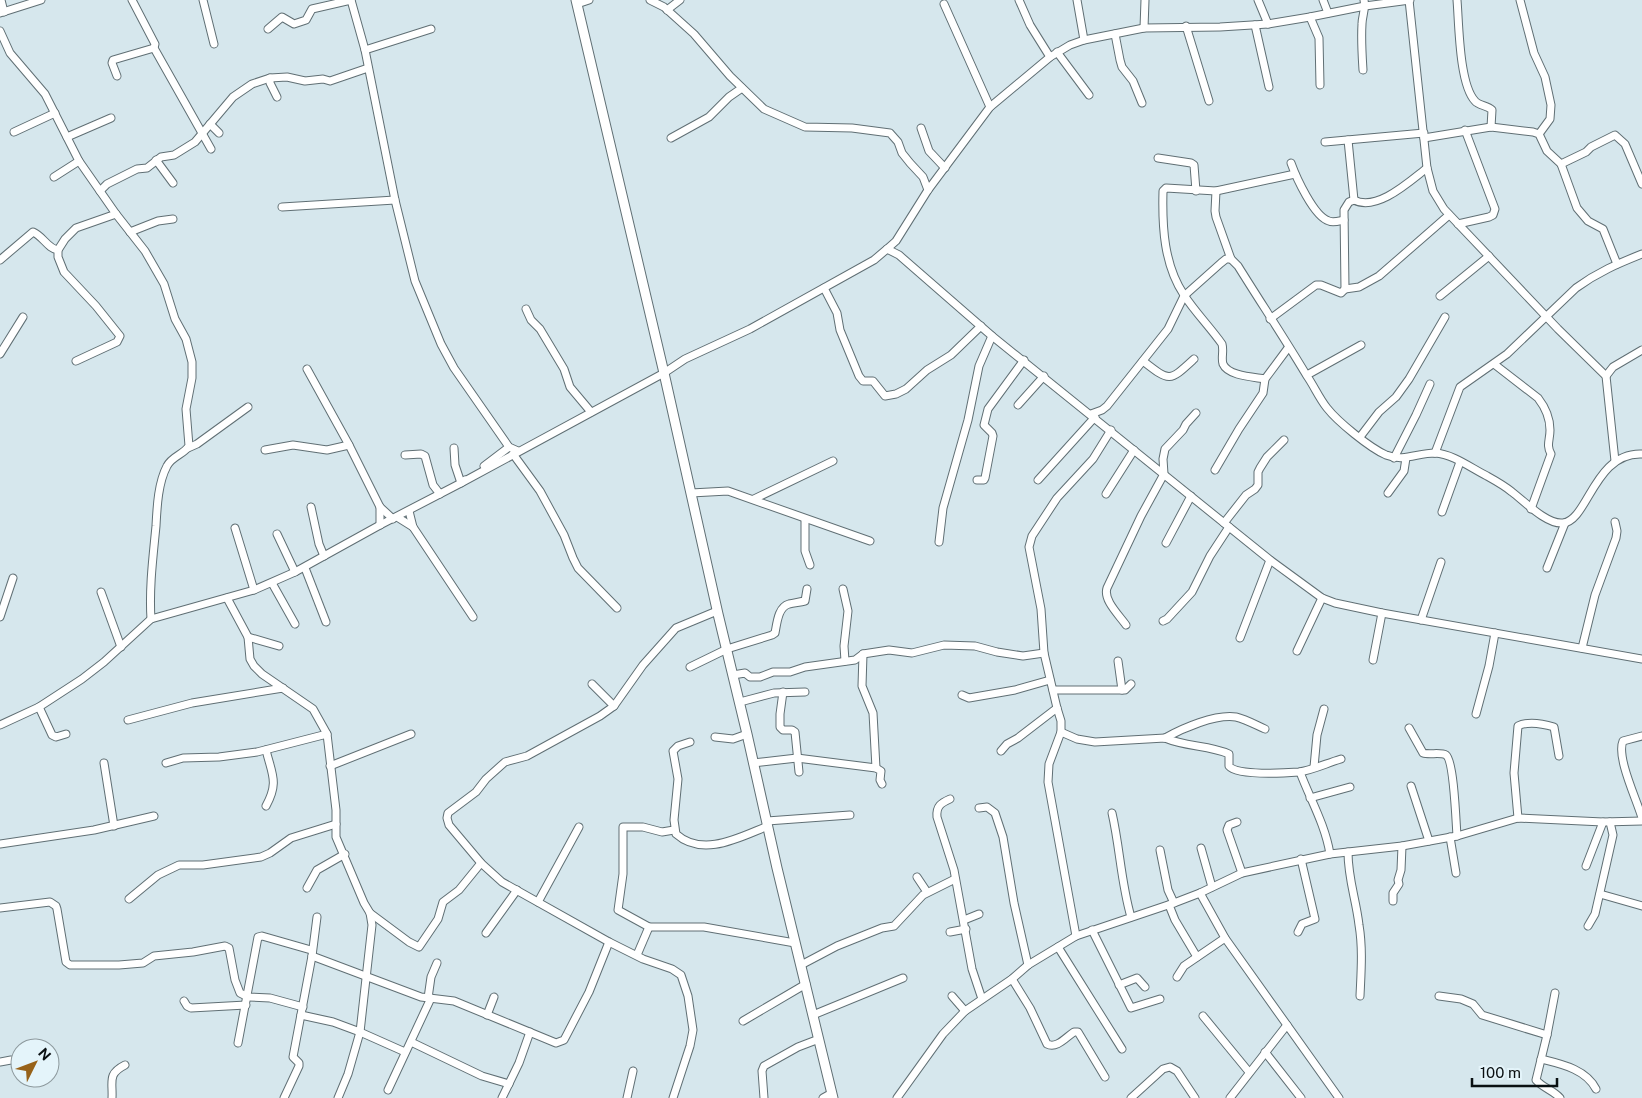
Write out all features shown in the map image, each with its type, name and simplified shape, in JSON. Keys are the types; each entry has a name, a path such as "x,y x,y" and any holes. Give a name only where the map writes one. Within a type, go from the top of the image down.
{"street":[{"path":"2,0 2,12 41,0"},
{"path":"132,0 155,44 154,48 211,148"},
{"path":"202,0 214,44"},
{"path":"268,29 282,17 294,24 306,20 312,9 351,0 365,50 395,200 415,281 441,344 454,368 540,491 564,534 578,568 617,608"},
{"path":"589,0 576,2 664,373 717,611 832,1095 822,1098"},
{"path":"650,0 667,10 694,34 764,110 787,118 798,125 820,129 852,128 890,133 898,142 902,153 923,177 928,190"},
{"path":"667,10 680,0"},
{"path":"1019,0 1030,25 1050,57"},
{"path":"1077,0 1084,40"},
{"path":"1144,28 1145,0"},
{"path":"1258,0 1268,24"},
{"path":"1323,0 1328,13"},
{"path":"0,725 39,707 82,679 151,619 195,605 254,590 304,568 380,525 664,373 685,359 750,329 874,260 896,241 928,190 990,107 1057,52 1084,40 1144,28 1268,24 1354,8 1365,3 1410,0 1427,168 1433,191 1449,215 1606,376 1616,461"},
{"path":"1457,0 1463,70 1473,99 1492,110 1491,128"},
{"path":"1520,0 1534,53 1545,77 1551,105 1550,119 1539,134"},
{"path":"1363,70 1361,50 1365,3"},
{"path":"944,4 990,107"},
{"path":"1354,8 1362,22"},
{"path":"1310,17 1319,38 1320,86"},
{"path":"1255,24 1269,87"},
{"path":"1186,26 1210,101"},
{"path":"365,50 431,29"},
{"path":"0,31 10,53 40,86 78,161 145,251 164,284 176,321 186,339 192,370 186,409 190,444 188,448"},
{"path":"1115,34 1122,68 1132,81 1142,103"},
{"path":"117,76 113,60 154,48"},
{"path":"1057,52 1089,95"},
{"path":"100,191 107,184 137,169 150,166 163,155 170,156 180,152 195,142 208,124 233,97 252,84 270,78 288,77 305,81 324,79 330,81 368,68"},
{"path":"270,78 270,83 277,97"},
{"path":"671,138 709,117 729,97 742,88"},
{"path":"14,132 55,114"},
{"path":"67,137 111,118"},
{"path":"210,124 219,133"},
{"path":"920,128 929,151 945,168"},
{"path":"1325,142 1424,136 1491,128 1539,134 1547,151 1561,164 1577,208 1588,221 1603,229 1616,264"},
{"path":"1458,224 1489,217 1493,215 1496,209 1466,130"},
{"path":"1561,164 1615,135 1625,144 1642,184"},
{"path":"1348,140 1354,200"},
{"path":"1158,158 1194,165 1196,191"},
{"path":"156,160 173,183"},
{"path":"54,177 78,161"},
{"path":"1291,163 1304,192 1320,215 1328,221 1344,220"},
{"path":"1345,289 1345,206 1354,200 1361,202 1386,198 1427,168"},
{"path":"1265,379 1231,372 1226,368 1222,362 1224,349 1222,344 1184,296 1170,266 1162,222 1163,191 1166,188 1216,192 1296,174"},
{"path":"923,177 936,180"},
{"path":"1216,192 1215,211 1231,258 1238,266 1327,408 1360,437 1384,454 1394,458 1406,458 1435,453 1460,462 1503,485 1540,515 1566,523"},
{"path":"282,207 395,200"},
{"path":"76,361 117,342 120,336 96,306 64,272 58,250 65,239 76,228 116,214"},
{"path":"1270,319 1316,285 1321,285 1341,293 1345,289 1359,287 1379,276 1449,215"},
{"path":"130,232 158,221 173,219"},
{"path":"0,260 33,232 39,235 53,249 58,250"},
{"path":"896,241 899,255"},
{"path":"887,249 899,255 992,336 1111,430 1226,525 1322,598 1335,603 1382,613 1642,659"},
{"path":"1435,453 1460,387 1494,364 1547,317 1576,288 1607,268 1642,254"},
{"path":"1440,296 1488,256"},
{"path":"1038,480 1093,416 1107,406 1143,361 1168,329 1184,296 1221,263 1231,258"},
{"path":"824,288 837,313 840,330 859,376 863,380 873,381 885,396 896,394 906,389 927,370 951,355 981,326"},
{"path":"526,309 531,320 540,329 564,369 570,387 591,412"},
{"path":"0,354 23,316"},
{"path":"1360,437 1379,412 1396,396 1409,379 1445,317"},
{"path":"939,542 943,508 968,420 979,366 992,336"},
{"path":"1307,375 1360,345"},
{"path":"1215,470 1264,392 1265,379 1288,348"},
{"path":"1606,376 1613,367 1642,350"},
{"path":"1143,361 1169,378 1178,374 1194,359"},
{"path":"977,480 984,480 985,478 993,436 984,425 988,409 1024,360"},
{"path":"1494,364 1538,398 1547,416 1550,429 1548,446 1551,454 1531,509"},
{"path":"307,369 380,507 413,528"},
{"path":"1018,405 1044,376"},
{"path":"1394,458 1430,384"},
{"path":"1103,424 1107,406"},
{"path":"151,619 151,571 158,502 163,474 172,459 197,444 248,407"},
{"path":"1126,625 1109,601 1106,592 1141,516 1164,474 1163,459 1165,449 1196,413"},
{"path":"1076,936 1048,782 1049,764 1061,732 1061,721 1044,653 1041,609 1029,550 1030,541 1057,498 1093,459 1111,430"},
{"path":"1163,621 1192,592 1226,525 1246,495 1258,485 1258,472 1260,468 1284,440"},
{"path":"266,450 293,445 327,450 349,446"},
{"path":"461,483 509,447"},
{"path":"454,448 455,465 461,483"},
{"path":"1106,494 1134,450"},
{"path":"405,455 421,454 425,456 433,485 440,494"},
{"path":"1547,568 1566,523 1579,510 1598,480 1616,461 1642,454"},
{"path":"1388,493 1404,471 1406,458"},
{"path":"754,500 833,461"},
{"path":"1442,512 1460,462"},
{"path":"691,494 728,491 870,541"},
{"path":"1166,543 1191,496"},
{"path":"311,507 319,544 324,556"},
{"path":"380,507 380,525"},
{"path":"408,511 413,528 473,617"},
{"path":"805,519 805,551 810,565"},
{"path":"1582,648 1595,596 1616,538 1617,530 1614,522"},
{"path":"235,528 254,590"},
{"path":"277,534 295,572"},
{"path":"1240,638 1270,560"},
{"path":"1421,620 1441,562"},
{"path":"304,568 326,622"},
{"path":"0,617 13,578"},
{"path":"272,583 295,624"},
{"path":"690,667 727,649 774,634 780,612 787,605 805,601 807,589"},
{"path":"842,589 848,611 844,646 845,661"},
{"path":"101,592 121,647"},
{"path":"227,598 248,637 250,659 262,674 313,709 327,734 336,810 336,837 370,913 372,925 360,1032 348,1074 338,1098"},
{"path":"1296,652 1322,598"},
{"path":"673,1098 692,1041 692,1019 684,980 678,972 609,942 502,882 481,863 449,825 446,818 448,813 476,792 486,778 505,762 512,762 533,753 600,716 614,706 643,665 668,635 684,624 717,611"},
{"path":"1373,660 1382,613"},
{"path":"1476,714 1489,666 1495,633"},
{"path":"248,637 279,646"},
{"path":"733,675 745,673 756,678 773,672 790,672 804,667 860,658 889,650 912,653 944,646 975,646 1023,656 1044,653"},
{"path":"860,658 862,686 873,713 876,768"},
{"path":"1118,661 1122,690"},
{"path":"962,695 969,698 1015,690 1050,680"},
{"path":"592,684 614,706"},
{"path":"1053,690 1126,690 1131,684"},
{"path":"128,720 192,703 283,688"},
{"path":"740,702 783,692 805,692"},
{"path":"783,692 780,727 783,730 795,732 799,772"},
{"path":"39,707 52,735 66,734"},
{"path":"1000,751 1057,708"},
{"path":"1314,767 1317,735 1324,709"},
{"path":"1061,732 1077,739 1095,742 1165,738 1195,724 1213,719 1234,717 1264,729"},
{"path":"1518,818 1514,773 1517,727 1522,724 1554,727 1559,756"},
{"path":"1408,728 1423,753 1444,754 1447,756 1451,768 1456,873"},
{"path":"166,763 183,758 219,757 266,750 327,734"},
{"path":"330,766 411,734"},
{"path":"714,737 733,739 747,734"},
{"path":"897,1098 943,1034 965,1011 1012,979 1028,965 1076,936 1200,894 1242,873 1330,854 1429,841 1518,818 1607,822 1642,819 1620,750 1623,741 1642,736"},
{"path":"1165,738 1174,742 1202,746 1229,754 1229,766 1234,770 1268,773 1300,772 1340,759"},
{"path":"690,742 678,746 673,751 678,779 674,830 676,834 685,840 710,846 724,843 767,823 850,815"},
{"path":"266,750 274,783 272,795 266,806"},
{"path":"754,763 797,758 876,768 881,771 880,780 882,784"},
{"path":"104,763 114,826"},
{"path":"1300,772 1321,820 1330,854"},
{"path":"1411,786 1429,841"},
{"path":"1310,798 1350,787"},
{"path":"950,799 941,804 936,812 947,845 966,929 972,969 982,999"},
{"path":"979,808 986,807 996,813 1003,837 1014,903 1028,965"},
{"path":"1112,813 1124,893 1131,917"},
{"path":"0,844 94,830 154,816"},
{"path":"1237,822 1230,825 1227,830 1242,873"},
{"path":"1607,822 1613,835"},
{"path":"1586,866 1607,822"},
{"path":"1588,926 1595,914 1613,835 1624,822"},
{"path":"129,899 158,875 179,865 203,865 260,856 270,853 291,838 336,824"},
{"path":"538,902 579,827"},
{"path":"674,830 662,832 643,827 623,827 623,874 618,910 649,927 704,927 795,943"},
{"path":"1393,901 1393,893 1399,884 1402,846"},
{"path":"1201,848 1212,887"},
{"path":"1160,850 1175,920 1197,957"},
{"path":"1348,852 1350,883 1360,926 1362,962 1360,996"},
{"path":"307,888 317,870 344,854"},
{"path":"1298,932 1302,924 1315,919 1301,859"},
{"path":"370,913 409,942 419,947 438,920 443,902 459,890 481,863"},
{"path":"917,877 928,892"},
{"path":"801,965 837,946 882,928 894,926 918,899 955,879"},
{"path":"486,933 517,890"},
{"path":"1200,894 1225,938 1339,1098"},
{"path":"1600,894 1642,906"},
{"path":"0,908 50,902 54,904 57,909 66,960 70,965 127,965 147,962 154,956 194,952 225,946 229,948 231,954 237,987 247,1001"},
{"path":"964,920 979,914"},
{"path":"284,1098 299,1066 299,1063 293,1057 317,917"},
{"path":"636,955 649,927"},
{"path":"950,932 966,929"},
{"path":"1092,930 1131,1008 1160,999"},
{"path":"238,1043 258,937 262,936 312,953 413,994 454,1002 556,1043 564,1040 589,992 609,942"},
{"path":"1177,976 1184,966 1225,938"},
{"path":"1058,947 1122,1049"},
{"path":"388,1090 429,998 431,977 437,963"},
{"path":"813,1015 904,978"},
{"path":"1118,985 1137,978 1145,987"},
{"path":"1012,979 1030,1008 1047,1044 1055,1046 1076,1031 1106,1077"},
{"path":"743,1021 806,984"},
{"path":"1555,993 1536,1080 1555,1092 1560,1098"},
{"path":"952,996 965,1011"},
{"path":"1439,996 1461,999 1472,1004 1482,1015 1547,1035"},
{"path":"184,1001 191,1008 270,998 302,1007"},
{"path":"487,1015 494,998"},
{"path":"301,1015 333,1022 405,1052"},
{"path":"1203,1016 1249,1072"},
{"path":"1230,1098 1287,1025"},
{"path":"502,1098 519,1063 530,1032"},
{"path":"764,1098 762,1070 764,1066 798,1047 819,1039"},
{"path":"411,1042 482,1076 509,1084"},
{"path":"1265,1052 1301,1098"},
{"path":"1542,1059 1573,1069 1590,1080 1596,1089"},
{"path":"112,1098 112,1076 114,1072 125,1065"},
{"path":"1131,1098 1163,1069 1170,1067 1176,1071 1195,1098"},
{"path":"627,1098 633,1071"}]}
